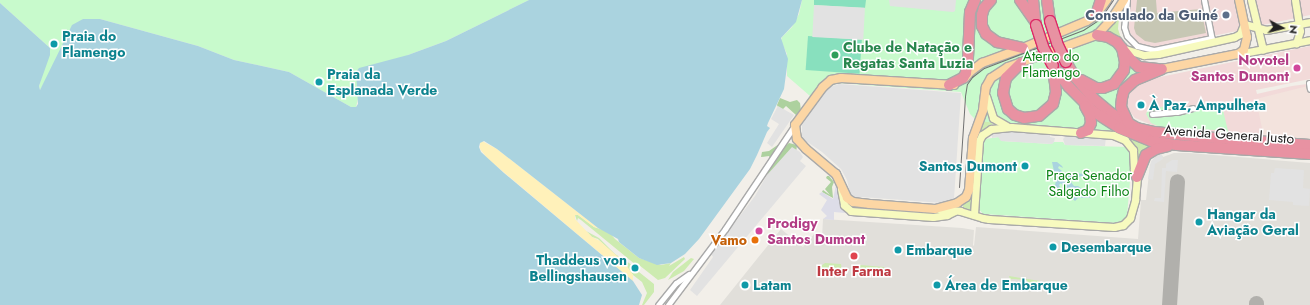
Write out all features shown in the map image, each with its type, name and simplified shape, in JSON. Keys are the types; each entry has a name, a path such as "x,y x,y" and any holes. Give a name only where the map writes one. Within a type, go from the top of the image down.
{"highway":[{"path":"949,85 963,78 966,73 970,12 975,0"},
{"path":"991,0 984,8 982,15 982,24 986,34 997,42 1023,48"},
{"path":"1020,0 1036,24"},
{"path":"1021,63 1006,78 1003,93 1008,109 1015,115 1024,118 1039,116 1053,104 1056,92 1053,66 1043,47 1036,24 1033,0"},
{"name":"Avenida General Justo","path":"1047,0 1050,21 1057,43 1074,76 1098,102 1129,124 1144,130 1161,133 1310,145"},
{"path":"1096,15 1101,0"},
{"path":"1097,35 1113,40 1139,67 1162,69"},
{"path":"1074,76 1096,88 1103,88 1114,84 1123,74 1125,65 1122,48"},
{"name":"Avenida General Justo","path":"1053,66 1081,99 1104,119 1126,131 1151,141 1177,145 1310,154"},
{"path":"1129,124 1122,107 1124,90 1135,80 1162,69"},
{"path":"1081,99 1090,115 1091,124 1088,130 1081,133"},
{"path":"1137,177 1143,160 1151,151 1163,146 1177,145"}],"main road":[{"path":"1107,0 1096,15 1086,21 1023,48 982,63 971,70 961,83 949,85 841,78 831,80 823,87 795,125 797,139 806,149 836,174 848,198 853,202 935,209 961,200 968,192 972,144 983,107 987,84 993,76 1008,67 1097,35 1114,16 1125,0"},
{"path":"1162,69 1238,54 1244,50 1247,37 1239,0"}],"street":[{"path":"1125,0 1124,28 1127,36 1137,46 1154,50 1212,40"},
{"path":"1204,0 1212,40"},
{"path":"1251,0 1262,50"},
{"path":"1294,0 1300,24 1299,37 1296,43"},
{"path":"1122,48 1137,54 1150,55 1240,34 1244,24 1257,29 1266,30 1310,22"},
{"path":"1238,54 1310,40"},
{"path":"1310,83 1310,89"},
{"path":"985,91 993,118 999,123 1011,127"},
{"path":"1152,114 1177,112 1193,108"},
{"path":"668,305 725,229 795,125"},
{"path":"935,209 956,211 983,218 1114,227 1123,225 1126,223 1132,212 1137,177 1134,170 1134,150 1125,140 1113,135 1011,127 991,129 980,139 974,215"},
{"path":"785,139 797,139"},
{"path":"840,181 844,205 851,211 933,217 947,215 956,211"},
{"path":"974,204 983,218"},
{"path":"658,305 676,283 694,269"}],"shaded area":[{"path":"889,0 956,0 955,11 953,12 890,6"},
{"path":"1130,0 1235,0 1240,25 1237,31 1157,47 1145,46 1135,40 1129,31 1128,22"},
{"path":"1137,0 1156,0 1157,13 1201,9 1206,33 1155,43 1145,41 1136,34 1134,28"},
{"path":"1255,0 1310,0 1310,15 1263,25 1259,22"},
{"path":"814,5 865,8 863,40 812,37"},
{"path":"1310,46 1310,79 1256,90 1257,94 1292,86 1309,85 1310,141 1159,128 1135,118 1127,108 1126,99 1128,93 1141,81"},
{"path":"839,84 961,93 954,199 942,203 855,197 850,193 847,180 841,169 822,152 806,141 802,136 802,125 823,93 830,87"},
{"path":"1308,86 1310,95 1310,140 1264,138 1256,99"},
{"path":"778,106 794,115 772,147 767,143 779,124 771,119"},
{"path":"998,131 1050,134 1050,137 1055,138 1052,144 1001,141 998,137 992,138 992,133"},
{"path":"1067,135 1106,137 1105,146 1065,145 1063,139"},
{"path":"792,147 800,152 803,157 800,161 806,166 697,296 690,290 713,257 711,254 755,196 767,175"},
{"path":"1161,153 1163,157 1174,153 1189,153 1310,163 1310,305 720,305 781,229 803,247 815,233 822,238 823,219 974,230 974,246 976,227 1138,239 1141,200 1146,200 1150,165 1154,158"},
{"path":"1161,153 1163,159 1155,164 1153,180 1148,179 1151,161"},
{"path":"1172,160 1178,160 1177,172 1166,171 1164,202 1154,201 1155,198 1161,198 1162,168 1166,168 1166,164"},
{"path":"1275,168 1304,170 1303,188 1310,189 1309,206 1293,205 1293,202 1269,200 1271,173 1274,173"},
{"path":"836,185 838,185 840,205 845,213 834,212 834,220 823,219 827,216 821,210 827,200 819,194 822,192 833,199"}],"green space":[{"path":"0,0 529,0 446,41 408,55 358,99 356,107 351,107 289,72 234,60 198,46 100,19 83,19 40,90 39,86 50,48 0,3"},
{"name":"Aterro do Flamengo","path":"802,0 1107,0 1104,11 1107,30 1128,49 1137,63 1140,76 1126,99 1117,133 1114,134 977,121 970,114 961,92 838,83 810,96 787,76 787,54 781,41 782,37 792,27 799,14"},
{"path":"814,0 866,0 865,8 814,5"},
{"path":"1119,18 1118,29 1121,38 1128,47 1132,46 1135,49 1128,48 1107,31"},
{"name":"Clube de Natação e Regatas Santa Luzia","path":"808,36 862,40 859,74 806,70"},
{"path":"780,98 790,102 797,100 800,103 801,111 796,115 786,106 783,109 779,109 777,105"},
{"path":"1221,102 1229,135 1217,130 1162,128 1151,123 1146,114 1148,110 1180,103 1193,108"},
{"path":"983,119 989,119 993,124 983,130 971,210 963,209 963,204 967,200 974,146"},
{"path":"1097,122 1132,140 1148,146 1149,148 1137,160 1132,144"},
{"name":"Praça Senador Salgado Filho","path":"999,137 1002,141 1051,144 1054,142 1063,142 1065,145 1127,147 1132,158 1127,216 1123,221 1116,223 983,214 978,208 980,146 985,139"},
{"path":"789,143 797,145 796,153 767,175 771,165 770,158 769,156 761,157 762,152 769,151 779,144 784,147"},
{"path":"829,176 834,182 832,187 833,198 822,192 823,190 830,195 825,189 831,182 826,178"},
{"path":"575,215 578,215 594,227 609,232 615,239 639,258 661,265 671,263 669,266 684,257 685,259 665,278 658,280 639,265 636,265 581,220 578,218 577,221"},
{"path":"586,231 599,238 615,254 634,267 635,271 639,272 654,284 654,292 644,305 642,305 647,293 642,282 633,275 620,258 615,256 598,239 592,237"},
{"path":"691,258 694,259 684,271 668,280 673,272"},
{"path":"825,263 841,264 842,272 818,271 818,268"},
{"path":"860,265 884,267 884,272 882,275 860,273"},
{"path":"1009,276 1040,281 1039,284 1027,284 1027,280 1011,279 1011,283"}],"sand":[{"path":"482,141 497,149 598,228 594,227 578,215 575,215 575,219 592,237 600,241 624,262 633,275 633,281 488,159 480,149 480,143"}],"water":[{"path":"529,0 802,0 796,22 781,38 788,59 784,89 768,123 767,126 770,128 757,155 750,169 699,239 685,254 671,263 657,265 639,258 619,242 618,239 598,228 497,149 484,141 480,143 479,147 481,152 504,173 633,281 642,295 639,305 0,305 0,3 50,48 50,55 39,86 40,90 72,25 83,19 100,19 198,46 234,60 289,72 351,107 356,107 358,104 356,72 359,68 408,55 446,41"},
{"path":"1052,162 1057,162 1062,166 1063,168 1059,166 1058,168 1062,171 1062,176 1068,173 1088,174 1087,178 1081,176 1074,180 1066,177 1063,181 1071,182 1074,186 1078,186 1090,195 1090,198 1078,198 1075,201 1072,198 1072,191 1063,189 1066,185 1063,186 1061,183 1059,185 1061,189 1056,196 1048,196 1049,190 1054,189 1056,181"}],"taxiway":[{"path":"1169,305 1177,181"}],"tram line":[{"path":"959,187 965,96 967,84 972,77 984,68 1083,30 1100,19 1113,0"}],"place":[{"name":"Consulado da Guiné","path":"1226,15"},
{"name":"Praia do Flamengo","path":"54,44"},
{"name":"Clube de Natação e Regatas Santa Luzia","path":"835,55"},
{"name":"Novotel Santos Dumont","path":"1297,68"},
{"name":"Praia da Esplanada Verde","path":"319,82"},
{"name":"À Paz, Ampulheta","path":"1141,105"},
{"name":"Santos Dumont","path":"1025,166"},
{"name":"Hangar da Aviação Geral","path":"1199,222"},
{"name":"Prodigy Santos Dumont","path":"759,231"},
{"name":"Vamo","path":"755,240"},
{"name":"Desembarque","path":"1053,247"},
{"name":"Embarque","path":"898,250"},
{"name":"Inter Farma","path":"854,256"},
{"name":"Thaddeus von Bellingshausen","path":"635,268"},
{"name":"Latam","path":"745,285"},
{"name":"Área de Embarque","path":"937,285"}]}
